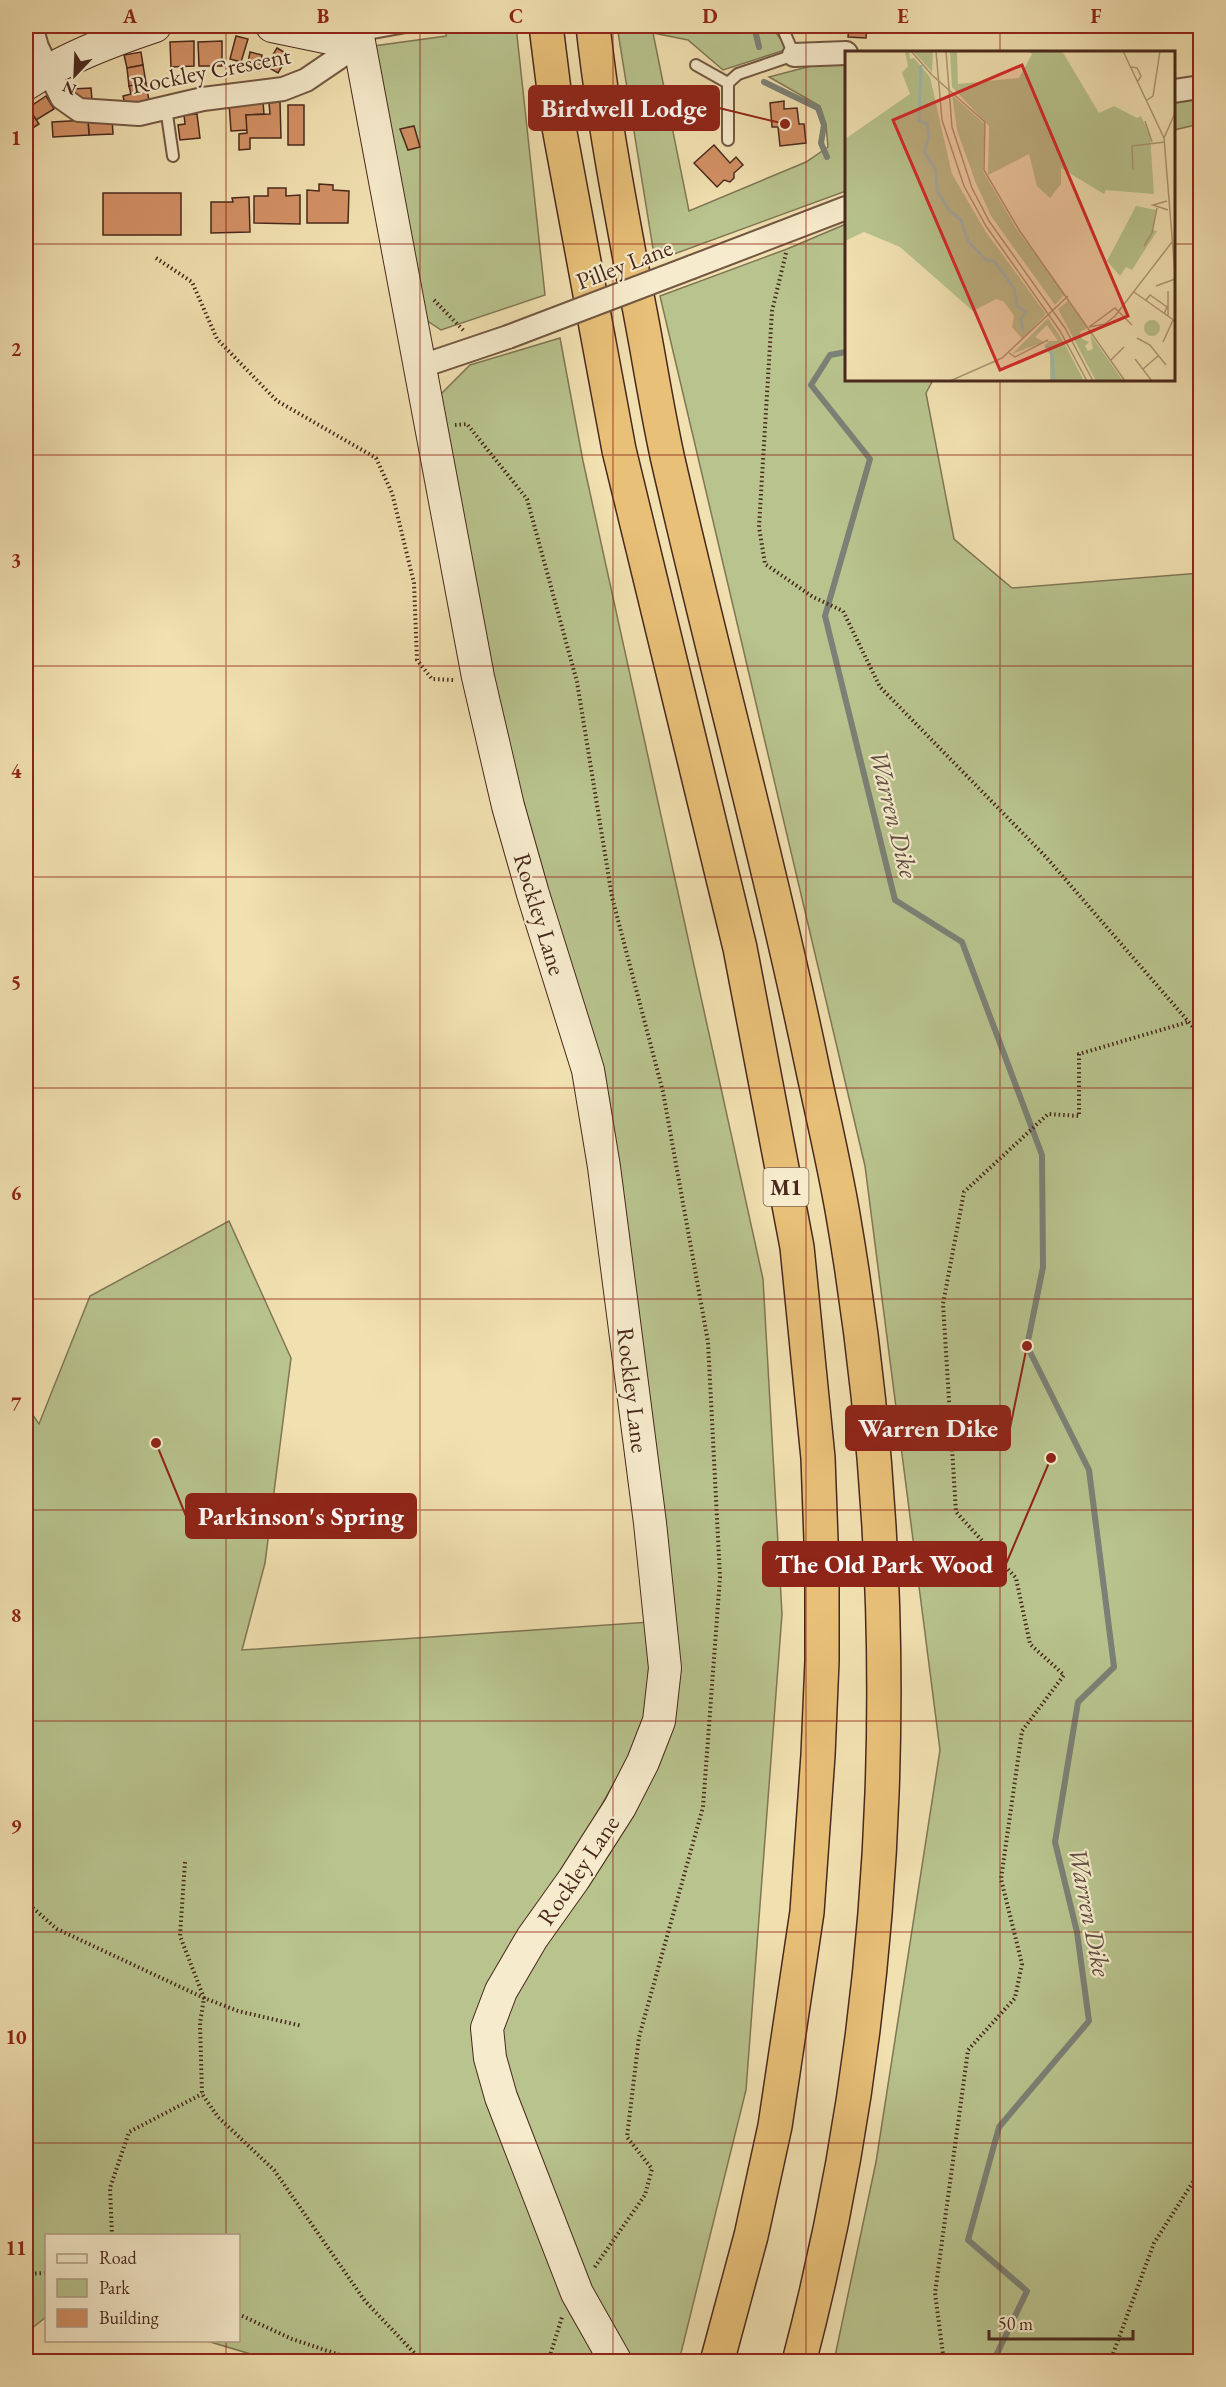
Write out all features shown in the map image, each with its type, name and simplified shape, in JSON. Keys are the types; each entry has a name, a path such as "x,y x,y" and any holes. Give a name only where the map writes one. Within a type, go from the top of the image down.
{"highway":[{"name":"M1","path":"546,26 558,122 619,450 740,948 797,1247 818,1458 822,1568 822,1661 807,1912 775,2126 751,2236 717,2361"},
{"name":"M1","path":"593,26 603,110 667,454 787,948 843,1212 869,1390 878,1496 883,1614 884,1761 874,1930 849,2129 831,2223 799,2361"}],"street":[{"name":"Rockley Crescent","path":"31,26 37,47 37,77 62,98 80,110 139,114 203,99 283,89 306,80 357,35"},
{"path":"37,77 107,42 155,26"},
{"path":"272,26 357,35"},
{"name":"Rockley Lane","path":"357,35 478,676 523,861 588,1070 604,1167 645,1487 665,1668 659,1721 643,1762 620,1807 574,1879 532,1938 501,1991 487,2028 490,2058 501,2097 577,2293 616,2361"},
{"path":"794,55 845,53"},
{"path":"1175,91 1200,87"},
{"name":"Pilley Lane","path":"419,367 481,348 845,208"}],"lane":[{"path":"728,140 728,83 738,74 794,55 783,29 785,26"},
{"path":"357,35 405,27"},
{"path":"696,64 728,83"},
{"path":"166,108 173,156"}],"path":[{"path":"781,232 787,249 772,311 759,527 765,564 813,597 843,611 880,687 1046,857 1200,1035"},
{"path":"156,258 192,282 217,339 277,401 376,458 392,492 414,583 417,660 432,679 453,680 478,676"},
{"path":"432,298 481,348"},
{"path":"944,2361 934,2293 968,2050 1015,1998 1022,1964 1001,1879 1022,1731 1064,1675 1030,1644 1016,1578 956,1512 943,1304 964,1192 1048,1114 1079,1116 1079,1054 1188,1022"},
{"path":"185,1863 180,1936 204,1998 200,2023 202,2094 218,2117 274,2170 365,2301 419,2358"},
{"path":"26,1902 57,1929 204,1998 237,2011 302,2026"},
{"path":"112,2234 110,2188 129,2132 202,2094"},
{"path":"1110,2361 1154,2243 1200,2171"},
{"path":"26,2274 45,2273"},
{"path":"548,2361 566,2306 577,2293"},
{"path":"240,2315 292,2339 361,2361"},
{"path":"374,2361 419,2358 434,2361"}],"green space":[{"path":"448,26 516,26 545,295 441,330 423,318 374,46 446,36"},
{"path":"617,26 771,26 788,49 723,70 688,40 653,33 689,211 806,162 828,147 826,125 820,106 769,77 830,61 845,61 845,191 655,261"},
{"path":"1200,97 1200,124 1175,130 1175,102"},
{"path":"845,224 845,381 932,381 926,393 954,539 1012,588 1200,573 1200,2361 834,2361 876,2162 940,1750 865,1166 660,296 787,249"},
{"path":"560,338 583,461 763,1279 782,1614 746,2090 679,2361 629,2361 581,2276 539,2169 499,2044 511,1998 676,1664 604,1070 542,882 493,676 441,394 470,365"},
{"path":"229,1221 291,1358 265,1563 242,1650 650,1622 653,1670 643,1731 563,1874 477,2015 518,2171 566,2306 597,2361 274,2361 210,2342 240,2342 240,2234 45,2234 45,2318 26,2333 26,1405 39,1424 90,1296"}],"building":[{"path":"849,26 867,26 866,38 848,37"},
{"path":"236,36 248,39 241,62 230,59"},
{"path":"194,41 194,66 171,67 170,42"},
{"path":"222,41 222,66 199,66 198,42"},
{"path":"277,48 289,55 278,73 266,66"},
{"path":"141,52 143,65 127,68 124,55"},
{"path":"250,52 262,55 259,71 247,68"},
{"path":"143,65 146,83 129,86 127,68"},
{"path":"146,83 149,101 125,105 123,96 131,94 129,86"},
{"path":"91,88 92,100 72,101 72,89"},
{"path":"46,96 54,109 36,120 28,108"},
{"path":"263,101 264,114 246,115 248,130 231,131 229,103"},
{"path":"784,101 784,109 797,108 799,124 804,124 806,143 780,146 778,127 772,127 770,103"},
{"path":"280,102 281,138 250,138 250,149 239,150 239,134 247,133 246,115 270,114 269,103"},
{"path":"26,104 39,124 28,131 26,128"},
{"path":"288,105 304,105 304,145 288,145"},
{"path":"197,114 200,138 180,140 178,125 185,124 184,115"},
{"path":"112,118 113,134 89,135 88,120"},
{"path":"88,120 89,135 53,137 52,122"},
{"path":"414,126 420,147 408,150 400,129"},
{"path":"714,145 730,163 736,157 743,165 734,173 734,178 730,182 724,180 717,187 694,163"},
{"path":"319,184 333,185 333,190 349,191 348,223 307,223 307,190 319,191"},
{"path":"268,188 286,188 286,196 300,195 300,224 254,223 254,196 268,196"},
{"path":"103,193 181,193 181,235 103,235"},
{"path":"249,197 250,232 211,233 211,202 233,202 232,198"}],"waterway":[{"name":"Warren Dike","path":"754,26 759,47"},
{"name":"Warren Dike","path":"764,82 818,108 824,125 821,143 827,157"},
{"name":"Warren Dike","path":"845,352 830,355 811,385 870,459 825,616 895,900 962,942 1042,1155 1043,1267 1027,1346 1089,1470 1114,1667 1078,1702 1055,1842 1077,1932 1089,2021 999,2127 968,2240 1027,2291 993,2362"}],"place":[{"name":"Birdwell Lodge","path":"785,124"},
{"name":"Warren Dike","path":"1027,1346"},
{"name":"Parkinson's Spring","path":"156,1443"},
{"name":"The Old Park Wood","path":"1051,1458"}]}
